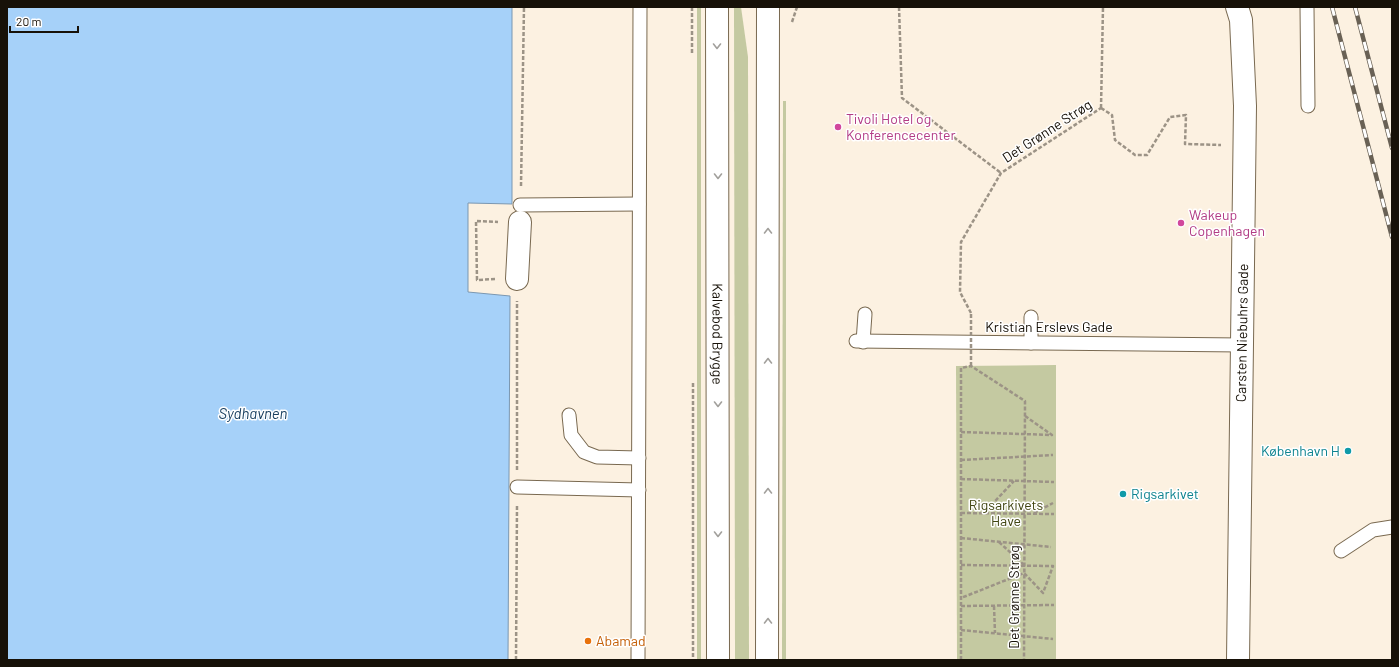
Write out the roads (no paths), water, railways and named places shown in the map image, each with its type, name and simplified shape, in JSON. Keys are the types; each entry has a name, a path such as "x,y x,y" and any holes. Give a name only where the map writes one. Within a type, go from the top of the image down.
{"main road":[{"name":"Kalvebod Brygge","path":"717,7 718,660"},
{"path":"768,7 768,660"},
{"name":"Carsten Niebuhrs Gade","path":"1237,7 1241,20 1245,106 1238,660"},
{"path":"517,279 520,213"}],"lane":[{"path":"638,660 640,7"},
{"path":"1307,7 1308,106"},
{"path":"520,213 639,204"},
{"name":"Kristian Erslevs Gade","path":"865,314 860,342 1242,345"},
{"path":"1031,317 1032,343"},
{"path":"569,415 571,435 584,452 597,457 639,458"},
{"path":"517,487 639,490"},
{"path":"1342,550 1373,530 1392,527"}],"water":[{"name":"Sydhavnen","path":"7,7 512,7 512,204 468,203 468,292 510,296 508,660 7,660"}],"railway":[{"path":"1332,7 1392,237"},
{"path":"1355,7 1392,148"}],"place":[{"name":"Tivoli Hotel og Konferencecenter","path":"838,127"},
{"name":"Wakeup Copenhagen","path":"1181,223"},
{"name":"København H","path":"1348,451"},
{"name":"Rigsarkivet","path":"1123,494"},
{"name":"Abamad","path":"588,641"}],"park label":[{"name":"Rigsarkivets Have","path":"1006,514"}]}
